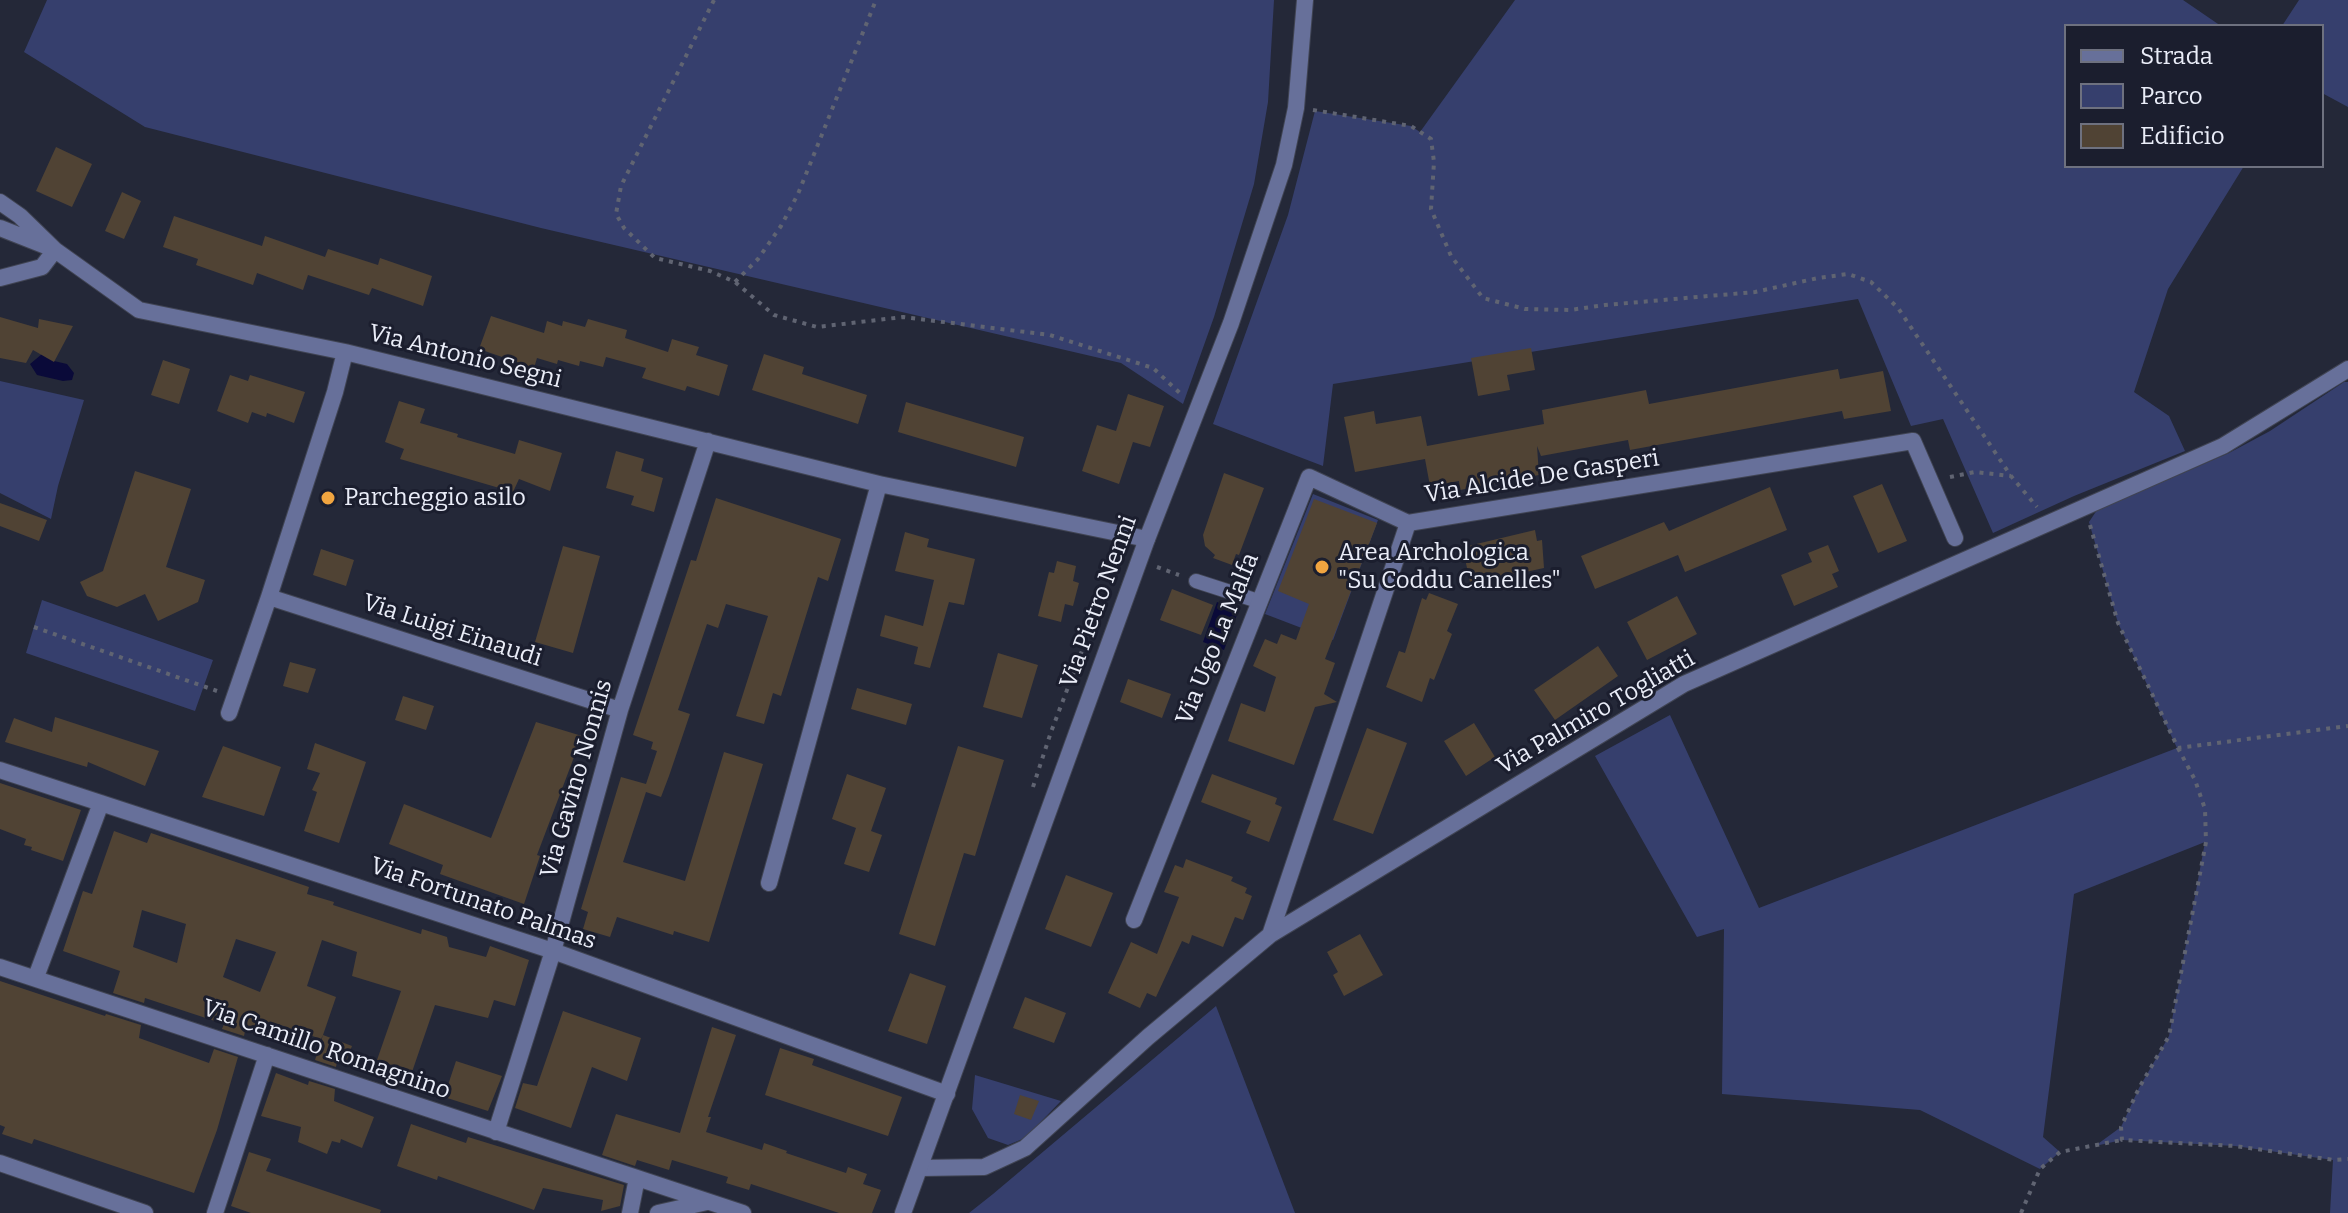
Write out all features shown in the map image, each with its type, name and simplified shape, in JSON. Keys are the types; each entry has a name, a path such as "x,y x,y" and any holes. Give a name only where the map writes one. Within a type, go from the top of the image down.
{"street":[{"name":"Via Pietro Nenni","path":"903,1213 1147,539 1231,323 1284,165 1296,108 1305,0"},
{"name":"Via Antonio Segni","path":"0,202 20,216 55,250 139,310 345,352 879,484 1147,539"},
{"name":"Via Antonio Segni","path":"0,228 55,250"},
{"path":"0,278 42,267 55,250"},
{"path":"232,705 335,392 345,352"},
{"name":"Via Palmiro Togliatti","path":"921,1168 984,1167 1025,1148 1148,1037 1270,935 1684,684 2223,446 2348,369"},
{"name":"Via Gavino Nonnis","path":"496,1132 553,951 620,710 708,441"},
{"name":"Via Alcide De Gasperi","path":"1270,935 1408,523 1913,441 1955,538"},
{"name":"Via Ugo La Malfa","path":"1134,920 1309,477 1408,523"},
{"path":"769,883 879,484"},
{"path":"1196,581 1258,601"},
{"name":"Via Luigi Einaudi","path":"269,597 620,710"},
{"name":"Via Fortunato Palmas","path":"0,770 553,951 947,1094"},
{"path":"36,977 101,803"},
{"name":"Via Camillo Romagnino","path":"0,967 743,1213"},
{"path":"215,1213 267,1055"},
{"path":"0,1163 145,1213"},
{"path":"630,1213 637,1178"},
{"path":"658,1213 708,1201"}],"path":[{"path":"714,0 621,186 616,214 624,228 655,258 710,271 735,282 774,315 817,327 903,317 1050,335 1153,368 1181,392 1195,416"},
{"path":"735,282 758,259 798,194 876,0"},
{"path":"1296,108 1411,126 1431,139 1434,162 1431,209 1451,256 1483,298 1525,309 1570,310 1755,292 1848,274 1871,282 1898,308 2011,476 2036,503 2043,524"},
{"path":"1930,481 1975,472 2011,476"},
{"path":"2083,507 2118,623 2195,780 2205,809 2206,842 2169,1036 2121,1127 2122,1140"},
{"path":"1140,561 1196,581"},
{"path":"34,627 232,705"},
{"path":"2178,748 2348,726"},
{"path":"2021,1213 2040,1169 2060,1152 2122,1140 2235,1146 2334,1160 2348,1159"}],"green space":[{"path":"47,0 1274,0 1268,102 1254,184 1214,317 1183,404 1121,363 541,228 145,127 24,52"},
{"path":"1515,0 2183,0 2218,24 2064,24 2064,168 2243,168 2168,289 2134,392 2169,416 2185,451 1993,533 1943,419 1911,426 1858,299 1333,384 1323,466 1213,424 1288,215 1315,111 1411,126 1420,132"},
{"path":"2299,0 2348,0 2348,107 2324,94 2324,24 2283,24"},
{"path":"0,381 84,400 51,519 0,493"},
{"path":"2348,382 2348,1213 2330,1213 2333,1160 2235,1146 2122,1140 2095,1146 2121,1127 2169,1036 2205,842 2074,894 2043,1137 2060,1152 2040,1169 1920,1110 1722,1094 1724,929 1697,937 1595,756 1670,715 1759,908 2177,748 2118,623 2089,522 2097,510 2229,453 2270,431"},
{"name":"Area Archologica \"Su Coddu Canelles\"","path":"1313,494 1378,520 1333,640 1265,614"},
{"path":"42,600 213,660 195,711 26,653"},
{"path":"1216,1006 1295,1213 969,1213 993,1194"},
{"path":"975,1075 1061,1101 1025,1138 1008,1145 988,1138 972,1109"}],"shaded area":[{"path":"42,354 67,364 74,373 72,380 37,375 30,364"},
{"path":"1217,602 1238,612 1224,650 1203,642"}],"building":[{"path":"56,147 92,164 72,207 36,191"},
{"path":"122,192 141,201 124,239 105,231"},
{"path":"174,216 262,246 265,236 325,257 328,249 378,265 380,258 432,276 423,306 372,288 369,295 308,275 303,290 257,273 253,285 196,265 198,259 163,247"},
{"path":"491,316 544,333 547,321 562,326 563,321 585,327 588,319 627,330 625,338 668,352 672,339 699,347 696,355 728,365 719,396 687,386 685,391 642,378 646,368 606,357 603,367 580,361 579,366 558,360 557,364 537,358 534,368 479,349"},
{"path":"0,317 38,328 39,319 73,326 54,362 33,350 26,363 0,358"},
{"path":"1531,348 1535,370 1507,375 1510,390 1478,396 1471,358"},
{"path":"764,354 804,367 802,374 867,395 858,424 752,390"},
{"path":"163,360 190,369 179,404 151,395"},
{"path":"1838,369 1840,379 1883,371 1891,411 1844,419 1842,411 1630,450 1628,440 1541,456 1537,446 1539,475 1460,490 1459,481 1430,486 1425,459 1355,472 1344,417 1374,411 1376,424 1421,416 1427,446 1544,424 1542,410 1646,390 1649,404"},
{"path":"230,375 248,381 250,375 305,392 294,423 267,413 266,417 252,412 248,423 217,411"},
{"path":"1128,394 1164,406 1150,447 1133,442 1119,484 1082,471 1097,425 1116,431"},
{"path":"399,401 425,409 420,423 458,434 457,437 515,454 519,440 562,453 550,491 519,479 513,492 400,459 404,449 385,442"},
{"path":"906,402 1024,437 1016,467 898,432"},
{"path":"616,451 644,459 641,471 663,478 654,512 631,505 634,496 606,488"},
{"path":"135,471 191,489 166,567 205,580 198,602 158,621 145,594 117,607 87,596 80,582 103,571"},
{"path":"1224,473 1264,488 1239,555 1236,554 1232,565 1213,558 1215,555 1205,546 1203,535"},
{"path":"1882,484 1907,541 1878,553 1853,496"},
{"path":"1770,487 1787,530 1685,572 1678,555 1595,589 1581,556 1664,522 1669,531"},
{"path":"716,498 841,539 828,581 818,577 781,696 773,693 764,724 736,716 768,616 726,604 718,628 707,624 678,710 690,714 669,776 661,797 646,792 623,862 685,881 724,752 763,764 709,942 674,931 673,935 617,917 610,937 583,929 588,912 581,909 621,777 646,784 657,751 651,749 653,742 633,735 691,560 696,561"},
{"path":"1314,499 1377,523 1325,659 1335,663 1324,694 1337,702 1315,707 1294,765 1228,741 1241,703 1265,712 1276,677 1253,666 1265,639 1277,644 1281,634 1296,640 1309,604 1278,591"},
{"path":"0,503 47,520 39,541 0,526"},
{"path":"1535,530 1537,541 1542,540 1544,568 1521,573 1522,578 1499,583 1499,576 1470,582 1464,554 1469,553 1468,546"},
{"path":"905,532 929,539 927,547 975,559 964,605 949,602 930,668 914,664 918,647 880,636 885,615 923,626 934,580 895,571"},
{"path":"1828,545 1839,571 1832,574 1838,587 1794,606 1781,575 1812,562 1808,553"},
{"path":"563,546 600,556 573,653 535,642"},
{"path":"321,549 354,560 346,586 313,575"},
{"path":"1057,561 1076,566 1073,581 1079,583 1073,606 1065,604 1061,622 1038,616 1049,572 1054,573"},
{"path":"1172,589 1213,605 1201,635 1160,620"},
{"path":"1429,593 1458,604 1447,631 1452,634 1422,702 1386,687 1399,651 1405,653 1422,598 1426,600"},
{"path":"1677,596 1697,634 1647,660 1627,622"},
{"path":"1598,646 1618,676 1555,720 1534,690"},
{"path":"998,653 1038,665 1022,718 983,707"},
{"path":"290,662 316,669 308,693 283,686"},
{"path":"1128,679 1171,694 1162,718 1120,702"},
{"path":"857,688 912,704 906,725 851,709"},
{"path":"403,696 434,706 426,730 395,720"},
{"path":"55,717 159,751 145,786 88,762 87,767 5,742 14,718 52,732"},
{"path":"536,722 582,736 537,855 540,856 524,904 440,874 443,865 389,844 404,804 491,838"},
{"path":"1474,723 1495,757 1466,776 1444,741"},
{"path":"1367,728 1407,743 1373,834 1333,820"},
{"path":"315,743 366,762 339,843 304,831 317,792 312,790 320,773 307,769"},
{"path":"223,746 281,767 264,816 202,797"},
{"path":"958,746 1004,760 975,856 964,853 935,946 899,934"},
{"path":"847,774 886,788 871,831 882,835 869,872 844,864 856,828 832,819"},
{"path":"1212,774 1277,798 1275,804 1282,807 1269,842 1246,833 1251,821 1201,802"},
{"path":"0,783 81,810 63,861 31,850 32,847 24,845 26,839 0,829"},
{"path":"114,831 147,843 151,833 309,887 307,894 334,902 333,905 421,934 422,929 447,937 449,947 486,957 490,946 529,960 515,1006 494,1000 488,1018 435,1005 412,1072 377,1060 401,991 352,976 357,952 322,940 307,986 336,997 321,1039 275,1023 271,1039 245,1031 244,1036 222,1029 224,1024 145,998 144,1003 113,993 120,971 63,951 83,891 92,894","holes":["142,910 186,924 177,963 133,947","236,939 276,952 260,992 223,977"]},
{"path":"1186,859 1233,877 1231,881 1247,888 1245,893 1252,896 1243,920 1235,917 1223,947 1192,935 1189,944 1182,941 1156,997 1147,993 1140,1008 1108,993 1131,942 1157,954 1179,897 1164,892 1175,865 1183,868"},
{"path":"1066,875 1113,893 1091,947 1045,929"},
{"path":"1360,934 1383,975 1344,996 1333,975 1338,972 1327,952"},
{"path":"910,973 946,986 927,1044 888,1031"},
{"path":"0,981 141,1025 139,1038 209,1063 214,1049 238,1057 217,1130 194,1193 34,1139 32,1144 2,1134 5,1127 0,1125"},
{"path":"1025,997 1066,1013 1054,1043 1013,1028"},
{"path":"563,1011 641,1038 627,1081 592,1067 571,1128 515,1108 523,1083 537,1086"},
{"path":"712,1027 736,1035 708,1117 711,1117 706,1132 762,1150 764,1143 846,1173 848,1167 867,1174 863,1184 881,1190 872,1213 839,1213 751,1184 749,1190 726,1183 728,1177 672,1160 669,1170 637,1160 635,1166 602,1155 616,1114 680,1133"},
{"path":"323,1035 352,1046 345,1064 337,1061 336,1067 315,1060"},
{"path":"780,1048 814,1059 812,1065 902,1097 888,1136 765,1095"},
{"path":"456,1061 502,1076 488,1111 444,1097"},
{"path":"276,1073 308,1085 309,1081 335,1089 334,1101 374,1117 362,1148 341,1139 340,1143 332,1141 327,1154 298,1142 301,1127 261,1116"},
{"path":"1020,1095 1039,1101 1031,1120 1014,1114"},
{"path":"411,1124 466,1143 468,1137 624,1185 620,1206 601,1211 603,1200 543,1188 534,1210 438,1176 437,1180 397,1166"},
{"path":"249,1152 271,1159 266,1171 381,1210 380,1213 251,1213 231,1206"}],"place":[{"name":"Parcheggio asilo","path":"328,498"},
{"name":"Area Archologica \"Su Coddu Canelles\"","path":"1322,567"}]}
